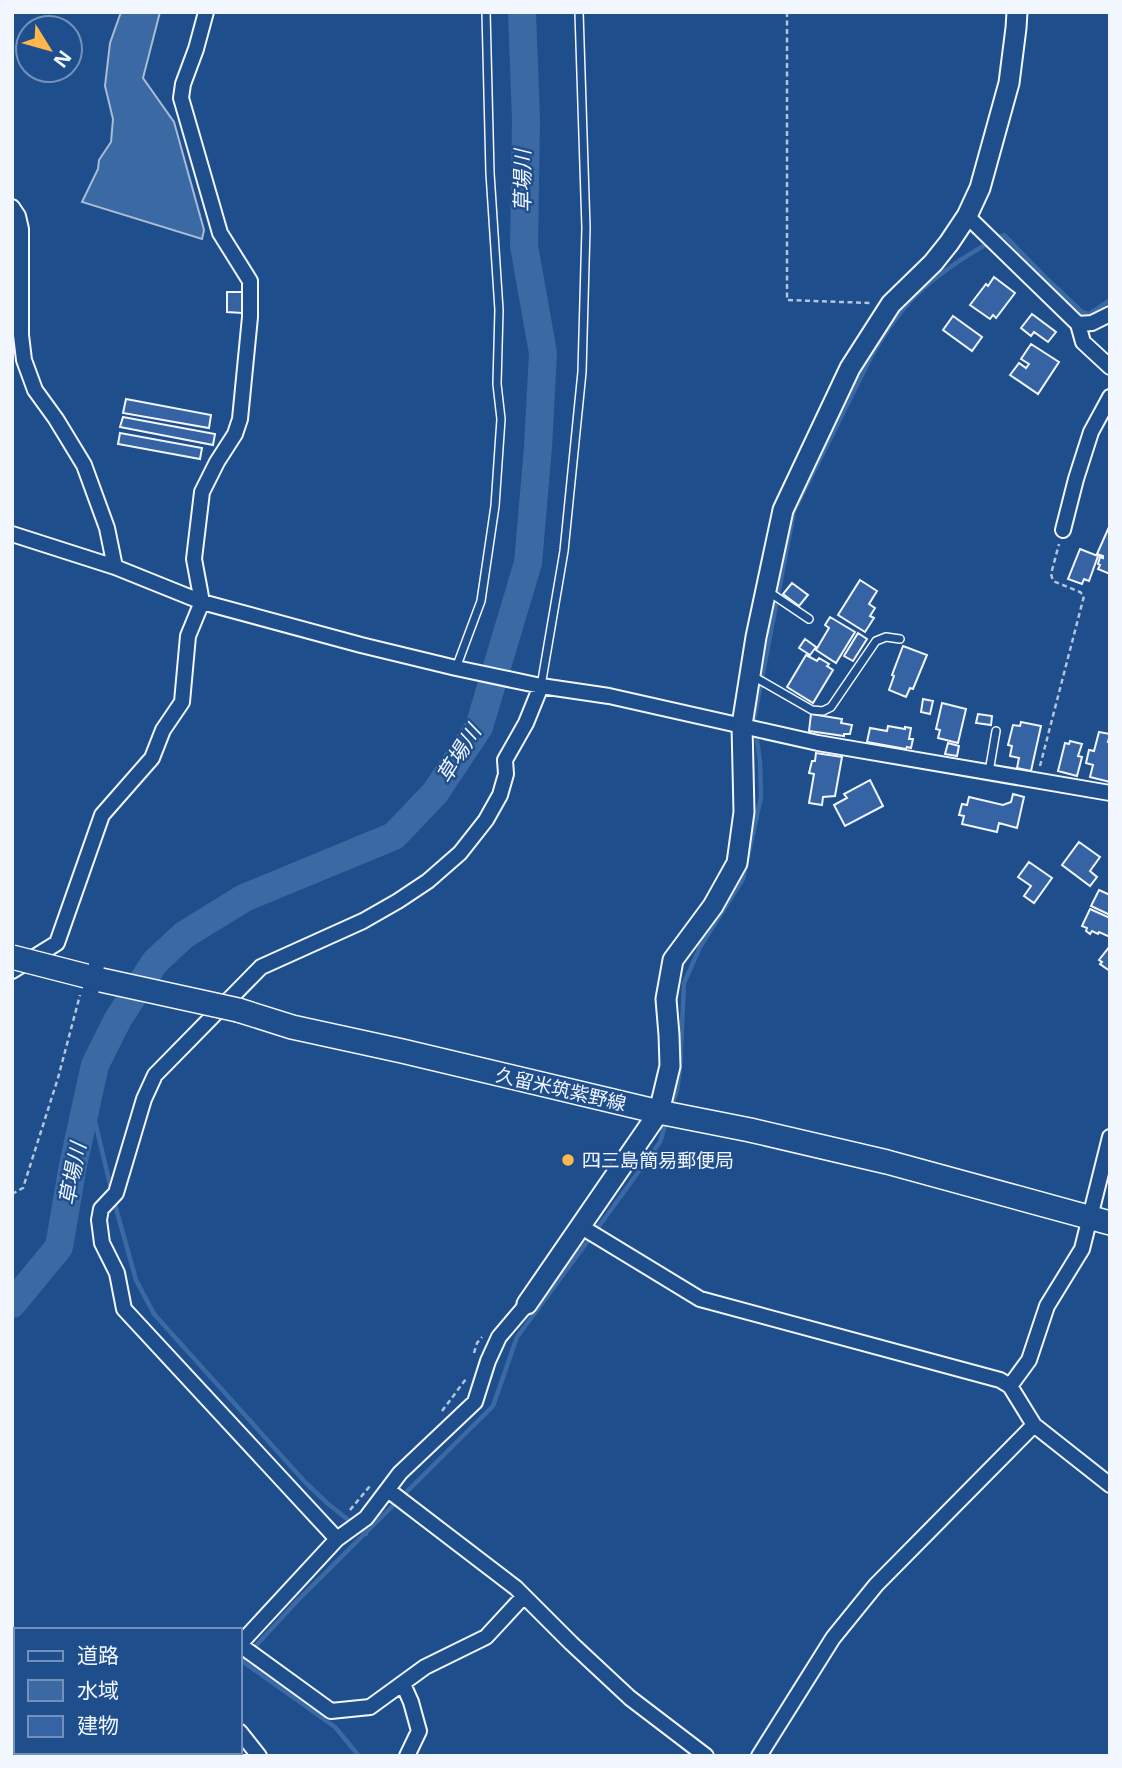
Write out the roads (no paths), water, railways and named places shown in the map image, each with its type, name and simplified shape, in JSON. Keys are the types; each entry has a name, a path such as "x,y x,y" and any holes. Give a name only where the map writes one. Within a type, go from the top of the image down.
{"main road":[{"name":"久留米筑紫野線","path":"12,957 239,1010 292,1027 887,1163 1100,1221"}],"street":[{"path":"12,971 57,943 102,815 152,758 163,730 182,702 187,636 202,601 194,559 202,492 235,434 240,419 250,317 250,281 220,233 181,98 183,83 206,12"},
{"path":"242,1642 337,1539 366,1518 400,1473 475,1402 499,1337 527,1304 659,1112 670,1066 666,999 673,960 713,906 737,863 744,812 742,726 749,674 783,510 850,368 891,304 933,263 967,216 983,177 1009,83 1017,12"},
{"path":"12,207 18,216 21,229 21,335 24,360 35,390 56,418 84,465 107,528 116,568"},
{"path":"967,216 1078,324 1083,342 1110,367"},
{"path":"1078,324 1092,323 1110,314"},
{"path":"1063,530 1091,432 1110,397"},
{"path":"12,534 116,568 202,601 459,669 609,696 818,743 1110,793"},
{"path":"337,1539 124,1309 117,1273 102,1243 99,1220 101,1209 116,1193 144,1099 155,1075 231,996 261,967 363,921 398,901 428,881 460,853 486,820 500,796 506,774 505,760 526,723 537,685"},
{"path":"1010,1386 1029,1360 1047,1306 1100,1221 1110,1137"},
{"path":"580,1226 700,1299 1000,1380 1010,1386 1034,1425 1110,1485"},
{"path":"759,1756 833,1639 877,1585 1034,1425"},
{"path":"388,1490 505,1580 630,1698 706,1756"},
{"path":"242,1645 331,1711 370,1707 425,1667 486,1637 524,1596"},
{"path":"403,1684 419,1731 407,1756"},
{"path":"242,1735 259,1756"}],"lane":[{"path":"459,669 481,601 495,506 501,419 497,384 499,310 490,173 486,12"},
{"path":"537,685 564,551 582,372 586,228 579,12"},
{"path":"766,590 809,619"},
{"path":"749,674 812,710 823,711 831,707 876,641 886,638 900,639"},
{"path":"988,772 996,731"}],"water":[{"path":"121,12 160,12 143,78 174,122 204,230 202,239 82,202 98,169 99,160 111,142 113,119 105,86 110,43"}],"waterway":[{"name":"草場川","path":"12,1304 59,1247 73,1165 95,1065 118,1019 155,962 184,935 244,898 394,836 435,793 479,727 528,563 538,448 543,353 524,246 526,120 522,12"},
{"path":"754,725 794,511 870,359 902,311 923,288 945,271 1004,235 1082,312 1089,314 1110,300"},
{"path":"671,1108 680,1069 684,983 700,947 743,879 761,797 756,733"},
{"path":"89,1096 112,1193"},
{"path":"242,1661 297,1601 493,1406 517,1337 660,1142 667,1119"},
{"path":"114,1201 136,1280 154,1314 305,1482 366,1534"},
{"path":"242,1661 335,1727 359,1756"}],"place":[{"name":"四三島簡易郵便局","path":"568,1160"}]}
